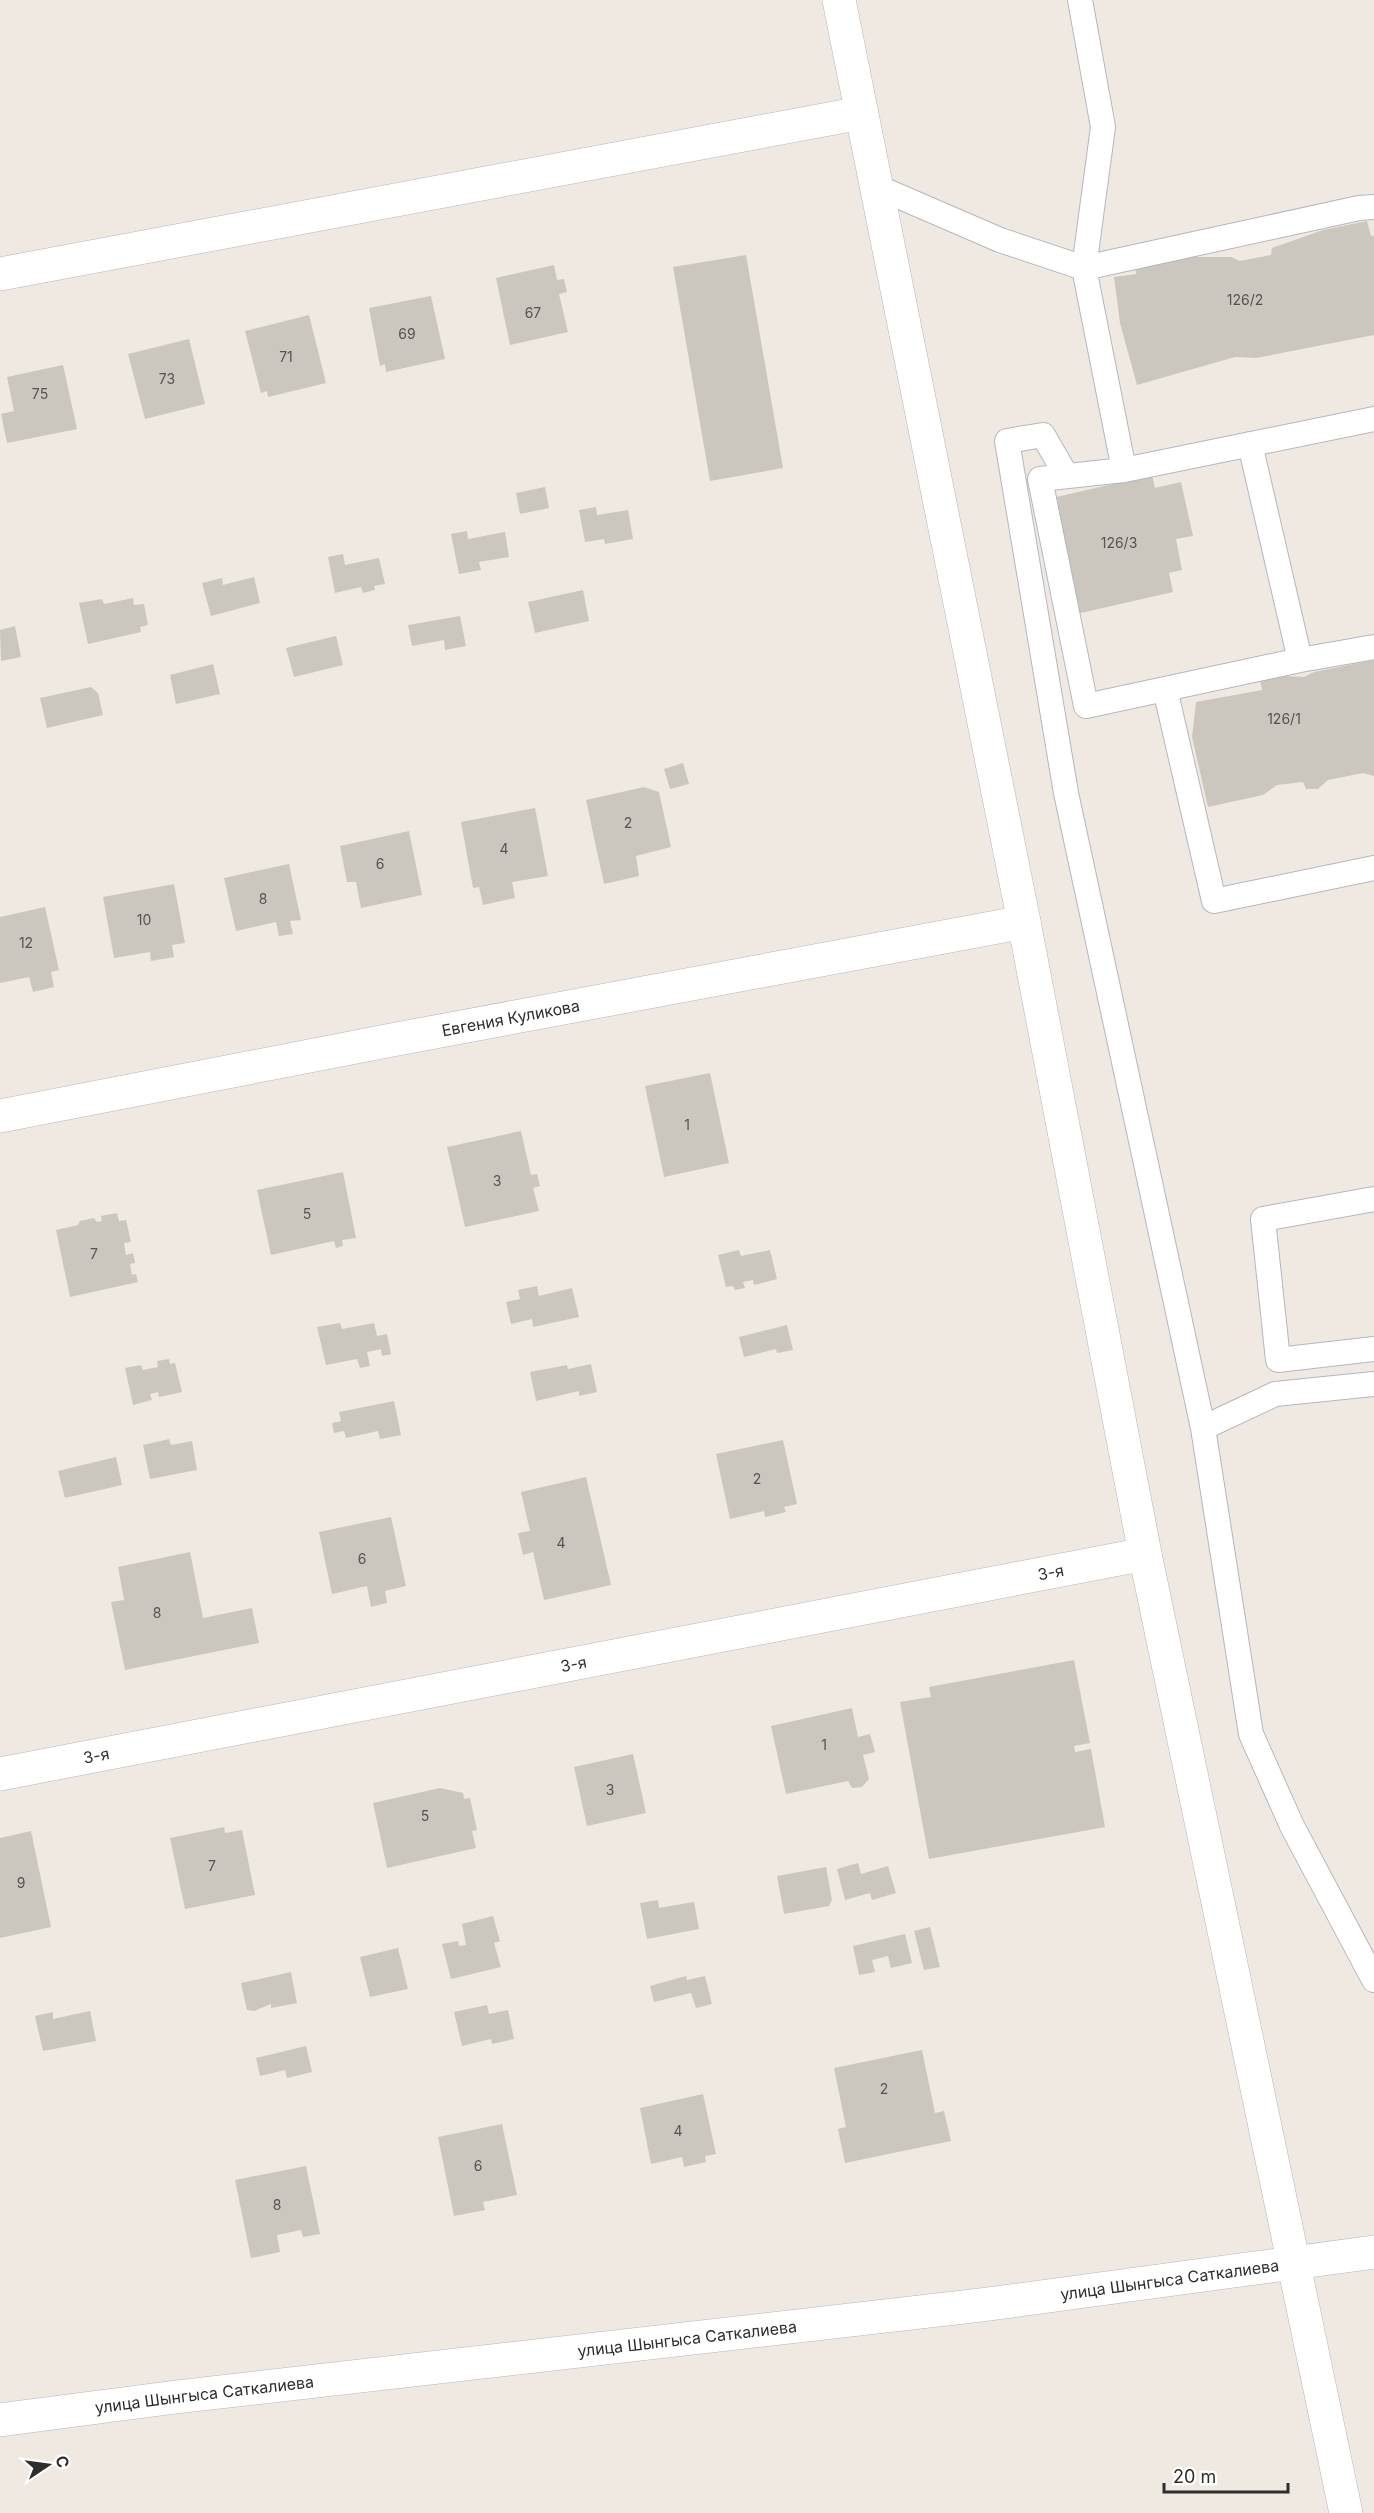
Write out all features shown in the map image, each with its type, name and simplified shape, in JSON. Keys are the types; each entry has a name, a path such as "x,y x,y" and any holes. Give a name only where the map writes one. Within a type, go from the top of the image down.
{"street":[{"path":"839,0 1024,922 1145,1554 1346,2513"},
{"path":"0,274 861,112"},
{"name":"Евгения Куликова","path":"0,1116 1024,922"},
{"name":"3-я","path":"0,1774 1145,1554"},
{"name":"улица Шынгыса Саткалиева","path":"0,2420 176,2397 981,2305 1374,2252"}],"lane":[{"path":"1080,0 1103,127 1084,268 1124,470"},
{"path":"875,186 1000,240 1084,268 1359,208 1374,207"},
{"path":"1374,419 1124,470 1040,479 1086,706 1300,660 1374,647"},
{"path":"1066,475 1043,435 1007,441 1066,793 1203,1428 1251,1734 1292,1826 1374,1980"},
{"path":"1250,444 1300,660"},
{"path":"1165,689 1214,901 1374,868"},
{"path":"1374,1199 1263,1219 1278,1360 1374,1349"},
{"path":"1203,1428 1275,1394 1374,1384"}],"building":[{"path":"1367,221 1371,236 1374,236 1374,335 1256,358 1235,357 1137,385 1120,323 1114,277 1136,274 1135,264 1189,257 1231,257 1240,261 1271,255 1272,248 1323,230"},
{"path":"746,255 783,468 710,481 673,267"},
{"path":"554,265 557,280 564,279 567,292 559,294 568,332 510,345 496,278"},
{"path":"431,296 445,359 386,372 385,364 380,366 369,308"},
{"path":"309,315 326,383 268,397 267,391 261,393 245,331"},
{"path":"189,339 205,404 145,419 128,354"},
{"path":"63,365 77,429 7,443 1,414 14,411 7,377"},
{"path":"1152,475 1155,488 1181,482 1193,536 1176,539 1182,570 1169,573 1173,592 1072,615 1052,498"},
{"path":"545,487 549,508 520,514 516,493"},
{"path":"596,507 597,515 628,510 633,539 605,544 604,539 585,542 579,510"},
{"path":"467,531 468,539 505,532 509,557 479,562 481,570 459,574 451,534"},
{"path":"343,554 345,565 379,558 385,584 374,586 375,590 363,593 361,587 335,593 328,557"},
{"path":"254,577 260,603 211,616 202,583 222,578 223,585"},
{"path":"583,590 589,621 535,633 528,602"},
{"path":"133,598 134,605 144,604 148,625 140,627 141,632 88,644 79,603 102,599 104,604"},
{"path":"460,616 466,646 445,650 444,640 412,646 408,625"},
{"path":"15,626 21,657 1,661 0,630"},
{"path":"336,636 343,665 294,677 286,648"},
{"path":"1374,660 1374,776 1363,773 1328,780 1318,789 1306,789 1303,782 1277,785 1263,795 1208,807 1192,737 1196,702 1262,690 1260,680 1283,676 1304,677 1314,672"},
{"path":"213,664 220,694 176,704 170,675"},
{"path":"91,687 98,693 103,715 47,728 40,698"},
{"path":"683,763 689,784 670,789 664,769"},
{"path":"644,787 659,792 671,847 636,856 639,876 604,884 586,800"},
{"path":"535,808 548,876 512,882 515,898 483,905 479,887 473,888 461,822"},
{"path":"409,831 422,895 361,908 356,882 347,882 340,846"},
{"path":"289,864 301,920 290,921 293,934 279,936 276,922 236,931 224,878"},
{"path":"174,884 185,943 172,945 174,957 151,961 150,952 114,958 103,897"},
{"path":"45,907 59,970 51,972 54,987 33,992 29,977 0,983 0,917"},
{"path":"710,1073 729,1163 664,1177 645,1086"},
{"path":"521,1131 531,1175 537,1174 540,1186 533,1188 539,1211 465,1227 447,1147"},
{"path":"343,1172 356,1238 342,1240 343,1246 336,1248 334,1241 271,1255 257,1190"},
{"path":"117,1213 119,1221 126,1220 131,1242 124,1243 126,1255 133,1253 135,1263 130,1264 132,1275 136,1274 138,1282 70,1297 56,1230 78,1225 80,1221 94,1218 97,1222 102,1221 101,1216"},
{"path":"739,1250 741,1256 770,1250 777,1279 754,1285 753,1280 743,1282 745,1288 735,1290 733,1286 726,1287 718,1255"},
{"path":"537,1286 539,1296 572,1288 579,1317 533,1327 532,1319 511,1324 506,1302 520,1299 518,1290"},
{"path":"340,1323 342,1329 374,1323 377,1336 387,1334 391,1354 382,1356 381,1349 367,1352 370,1366 360,1368 357,1359 326,1365 317,1327"},
{"path":"787,1325 793,1350 777,1353 776,1349 744,1357 739,1337"},
{"path":"169,1359 170,1364 175,1363 182,1392 159,1397 158,1392 150,1394 152,1400 133,1405 125,1368 141,1365 143,1370 158,1367 157,1361"},
{"path":"591,1364 597,1392 579,1396 579,1391 536,1401 530,1372 567,1365 568,1369"},
{"path":"394,1401 401,1435 380,1439 378,1431 346,1438 344,1431 334,1433 332,1423 341,1421 339,1412"},
{"path":"169,1439 171,1445 192,1441 197,1470 150,1479 143,1445"},
{"path":"783,1440 797,1504 784,1507 786,1512 765,1517 764,1511 730,1519 716,1454"},
{"path":"116,1457 122,1485 65,1498 58,1471"},
{"path":"586,1477 611,1585 544,1600 533,1552 523,1555 518,1533 530,1531 521,1492"},
{"path":"391,1517 406,1586 385,1591 387,1603 371,1607 367,1586 332,1594 319,1532"},
{"path":"190,1552 203,1618 252,1608 259,1643 125,1670 111,1602 124,1600 118,1567"},
{"path":"1074,1660 1090,1743 1074,1746 1075,1752 1091,1749 1105,1827 929,1859 900,1702 931,1697 929,1687"},
{"path":"852,1708 858,1737 870,1734 875,1752 863,1755 869,1779 862,1787 852,1788 848,1781 786,1794 771,1726"},
{"path":"633,1754 646,1813 587,1826 574,1767"},
{"path":"440,1788 463,1793 464,1799 470,1798 477,1830 472,1831 476,1848 387,1868 373,1803"},
{"path":"224,1827 225,1833 242,1830 255,1895 185,1909 170,1838"},
{"path":"31,1831 51,1927 0,1938 0,1838"},
{"path":"858,1863 861,1874 888,1866 896,1893 872,1900 870,1893 845,1900 837,1869"},
{"path":"826,1867 832,1900 829,1906 784,1914 777,1876"},
{"path":"658,1900 659,1908 694,1902 699,1929 647,1939 640,1903"},
{"path":"493,1916 500,1941 494,1943 501,1967 451,1979 442,1944 458,1941 459,1946 466,1945 462,1924"},
{"path":"930,1927 940,1967 924,1970 914,1931"},
{"path":"905,1934 912,1963 891,1968 888,1956 872,1960 875,1972 859,1975 853,1946"},
{"path":"398,1948 408,1989 370,1997 360,1957"},
{"path":"291,1972 297,2003 271,2008 271,2004 254,2011 247,2010 241,1983"},
{"path":"686,1976 687,1980 705,1976 712,2004 696,2008 691,1993 654,2002 650,1986"},
{"path":"487,2005 489,2014 508,2010 514,2039 492,2044 491,2039 462,2046 454,2012"},
{"path":"90,2011 96,2041 43,2051 35,2016 53,2012 53,2019"},
{"path":"306,2046 312,2072 287,2078 285,2070 260,2076 256,2058"},
{"path":"922,2050 935,2113 944,2111 951,2141 845,2163 838,2129 846,2127 834,2068"},
{"path":"703,2094 716,2154 705,2156 706,2162 684,2167 682,2157 651,2164 640,2108"},
{"path":"502,2124 517,2195 483,2202 485,2210 454,2216 438,2137"},
{"path":"306,2166 320,2234 303,2237 301,2230 277,2235 280,2252 251,2258 235,2180"}]}
